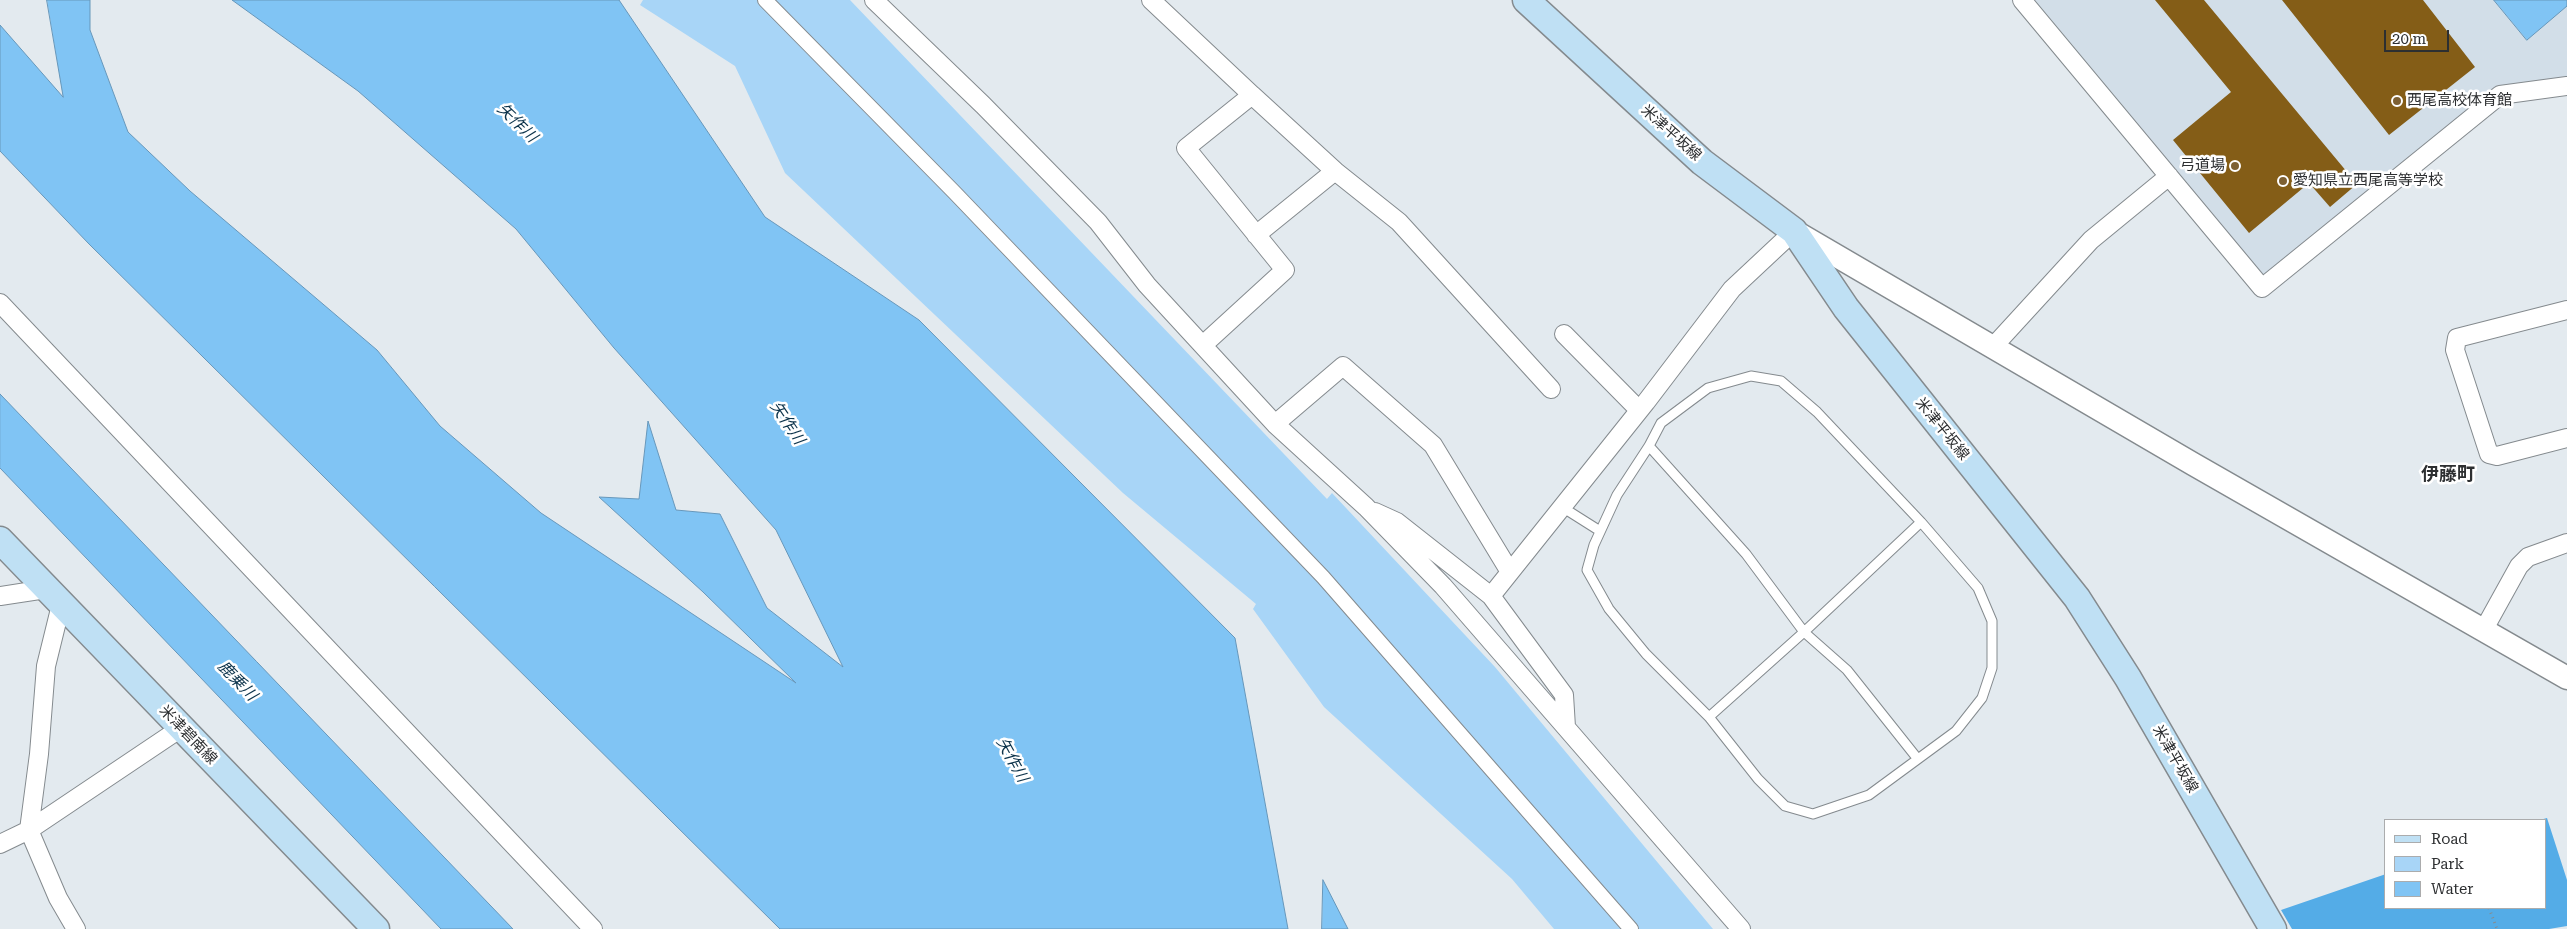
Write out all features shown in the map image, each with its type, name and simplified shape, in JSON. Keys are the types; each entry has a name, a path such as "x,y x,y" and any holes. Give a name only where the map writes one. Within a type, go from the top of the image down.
{"main road":[{"name":"米津平坂線","path":"1526,0 1702,162 1794,231 1846,308 2077,598 2128,678 2273,929"},
{"name":"米津碧南線","path":"0,540 368,926"}],"street":[{"path":"765,0 956,193 1323,577 1631,929"},
{"path":"874,0 983,105 1098,222 1147,284 1275,424 1366,508 1443,586 1741,929"},
{"path":"1151,0 1335,171 1399,222 1551,389"},
{"path":"2022,0 2262,288 2500,95 2567,86"},
{"path":"1203,345 1284,270 1186,148 1252,95"},
{"path":"1256,236 1335,171"},
{"path":"1992,348 2090,240 2169,176"},
{"path":"1491,596 1639,410 1732,289 1794,231 1992,348 2567,678"},
{"path":"0,303 593,929"},
{"path":"2567,310 2457,338 2455,350 2489,454 2497,456 2567,438"},
{"path":"1564,334 1639,410"},
{"path":"1275,424 1343,366 1433,446 1510,572"},
{"path":"1366,508 1397,522 1491,596 1564,695 1566,727"},
{"path":"2483,631 2519,566 2528,557 2567,543"},
{"path":"0,596 53,597 39,754 28,830 58,898 76,929"},
{"path":"0,844 28,830 181,728"}],"lane":[{"path":"1751,376 1781,381 1817,412 1921,522 1978,588 1992,621 1992,668 1982,698 1956,730 1869,795 1812,814 1785,806 1758,779 1709,717 1646,654 1609,609 1587,570 1600,531 1617,495 1649,446 1661,423 1708,388 1751,376"},
{"path":"1649,446 1746,554 1804,632 1848,670 1917,758"},
{"path":"1562,507 1600,531"},
{"path":"1709,717 1804,632 1921,522"}],"path":[{"path":"2489,909 2497,929"}],"shaded area":[{"name":"愛知県立西尾高等学校","path":"2032,0 2567,0 2567,79 2497,89 2269,274 2260,275"},
{"path":"2547,818 2567,880 2567,926 2549,929 2292,929 2281,910 2384,875 2384,909 2547,909 2547,819 2544,819"}],"green space":[{"path":"643,0 850,0 1327,499 1332,493 1495,667 1713,929 1554,929 1512,879 1324,707 1253,609 1256,604 1123,493 785,173 735,66 640,5"}],"water":[{"name":"矢作川","path":"47,0 90,0 90,30 128,132 190,191 377,350 440,426 541,513 796,683 703,592 599,497 639,499 648,421 676,510 720,514 767,608 843,667 776,530 614,348 516,229 358,91 232,0 619,0 765,217 919,320 1235,638 1288,929 780,929 89,244 0,151 0,25 63,97"},
{"path":"2494,0 2567,0 2567,6 2527,40"},
{"name":"鹿乗川","path":"0,394 513,929 441,929 0,468"},
{"path":"1323,880 1348,929 1322,929"}],"building":[{"path":"2155,0 2204,0 2357,184 2330,207 2309,183 2249,233 2173,140 2231,92"},
{"name":"西尾高校体育館","path":"2282,0 2423,0 2475,67 2389,135"}],"place":[{"name":"西尾高校体育館","path":"2397,101"},
{"name":"弓道場","path":"2235,166"},
{"name":"愛知県立西尾高等学校","path":"2283,181"}],"district":[{"name":"伊藤町","path":"2448,475"}]}
